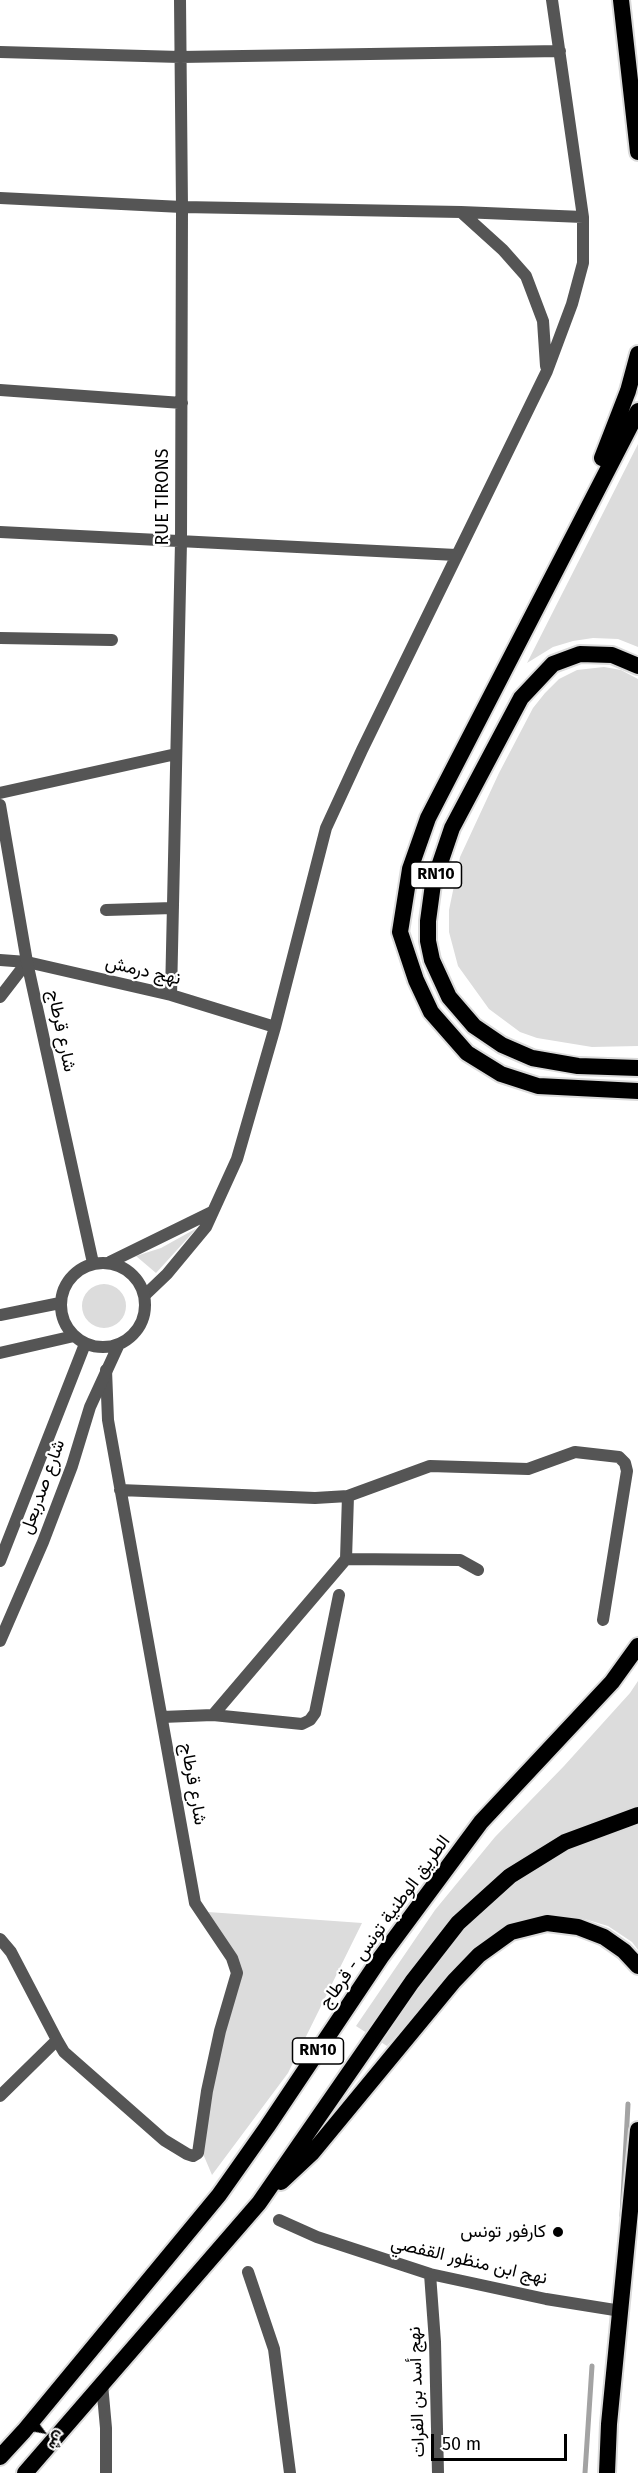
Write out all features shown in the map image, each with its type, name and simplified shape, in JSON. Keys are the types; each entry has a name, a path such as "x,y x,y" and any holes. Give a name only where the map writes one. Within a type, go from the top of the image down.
{"highway":[{"path":"621,0 638,152"},
{"path":"567,545 620,414 638,354"},
{"path":"638,411 428,818 410,869 400,932 416,980 431,1012 467,1053 501,1074 538,1086 638,1091"},
{"name":"RN10","path":"635,1068 578,1066 532,1058 502,1045 474,1026 449,997 432,960 428,941 428,921 433,884 452,828 521,698 553,664 580,654 612,655 638,666"},
{"name":"الطريق الوطنية تونس - قرطاج","path":"0,2457 219,2195 381,1957 482,1822 612,1682 638,1646"},
{"name":"RN10","path":"25,2473 259,2203 412,1982 458,1923 510,1876 565,1842 638,1815"},
{"path":"259,2203 312,2152 454,1981 479,1955 511,1932 547,1923 578,1927 604,1937 624,1951 638,1966"},
{"path":"606,2473 638,2130"}],"street":[{"name":"RUE TIRONS","path":"171,995 181,542 183,207 180,0"},
{"path":"145,1295 186,1252 206,1227 237,1159 275,1027 326,828 456,555 547,371 572,304 583,263 583,217 552,0"},
{"path":"0,52 180,57 560,51"},
{"path":"0,198 183,207 461,212 583,217"},
{"path":"461,212 503,250 526,276 543,321 547,371"},
{"path":"0,390 182,403"},
{"path":"0,532 456,555"},
{"path":"0,638 112,640"},
{"path":"0,792 176,754"},
{"name":"شارع قرطاج","path":"0,805 27,962 93,1263"},
{"path":"106,910 173,908"},
{"name":"نهج درمش","path":"0,960 27,962 171,995 275,1027"},
{"path":"0,997 27,962"},
{"path":"110,1262 126,1268 138,1280 145,1295 146,1310 141,1325 132,1336 119,1344 102,1347 85,1344 74,1336 63,1321 60,1303 63,1290 70,1278 81,1268 93,1263 110,1262 212,1212"},
{"path":"0,1315 60,1303"},
{"path":"0,1353 74,1336"},
{"name":"شارع صدربعل","path":"0,1561 6,1531 85,1344"},
{"name":"شارع صدربعل","path":"0,1641 43,1542 72,1466 90,1407 119,1344"},
{"name":"شارع قرطاج","path":"57,2040 64,2052 164,2140 187,2154 193,2156 198,2153 207,2091 220,2031 237,1973 232,1959 195,1903 108,1420 106,1370"},
{"path":"120,1490 315,1498 348,1497 430,1466 528,1469 575,1452 619,1457 625,1463 627,1471 603,1620"},
{"path":"213,1715 346,1559 348,1497"},
{"path":"346,1559 460,1560 478,1570"},
{"path":"162,1717 213,1715 302,1724 310,1720 315,1713 339,1595"},
{"path":"0,1939 11,1952 57,2040 0,2096"},
{"name":"نهج ابن منظور القفصي","path":"279,2220 317,2237 430,2274 546,2299 621,2311"},
{"path":"248,2272 274,2349 290,2473"},
{"name":"نهج أسد بن الفرات","path":"430,2274 435,2342 438,2473"},
{"path":"102,2384 106,2428 106,2473"}],"shaded area":[{"path":"638,444 638,647 618,639 593,638 553,647 527,663"},
{"path":"604,667 621,670 638,679 638,1046 592,1047 537,1038 520,1032 489,1009 458,966 449,932 449,910 460,857 499,773 533,708 559,679 577,670"},
{"path":"197,1228 156,1273 136,1256 161,1248"},
{"path":"104,1284 119,1291 126,1306 119,1321 104,1328 89,1321 82,1306 89,1291"},
{"path":"638,1681 638,1950 632,1942 608,1926 581,1918 546,1915 508,1927 474,1949 387,2046 356,2026 435,1910 495,1837 564,1766 630,1693"},
{"path":"208,1912 362,1923 288,2073 212,2175 198,2142 237,1980"}],"waterway":[{"path":"622,2216 628,2104"},
{"path":"585,2473 592,2366"}],"place":[{"name":"كارفور تونس","path":"558,2232"}]}
